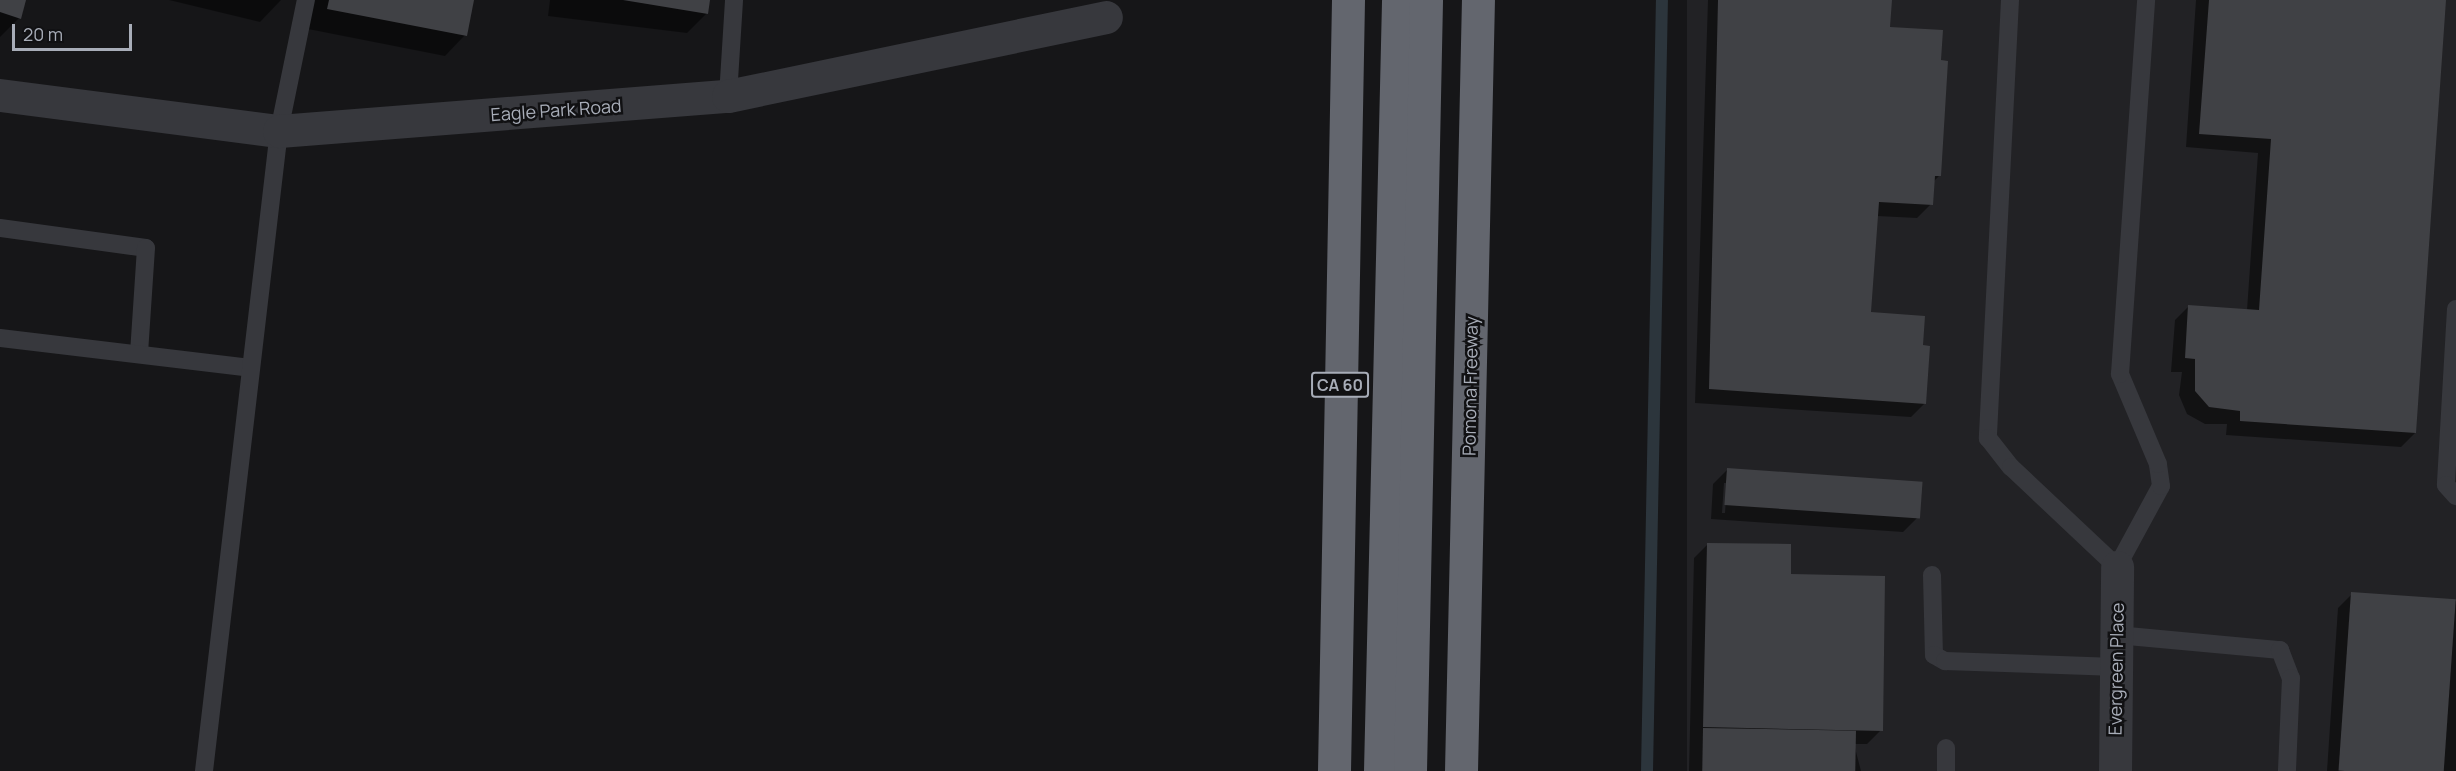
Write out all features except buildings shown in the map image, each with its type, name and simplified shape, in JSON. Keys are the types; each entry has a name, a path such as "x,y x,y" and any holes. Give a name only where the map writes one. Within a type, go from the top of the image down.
{"highway":[{"name":"CA 60","path":"1334,771 1348,0"},
{"path":"1380,771 1398,0"},
{"path":"1410,771 1426,0"},
{"name":"Pomona Freeway","path":"1461,771 1478,0"},
{"path":"1463,658 1472,771"}],"street":[{"name":"Eagle Park Road","path":"0,95 279,131 728,96 1111,8"},
{"name":"Evergreen Place","path":"2115,771 2117,567"}],"lane":[{"path":"204,771 279,131 306,0"},
{"path":"728,96 734,0"},
{"path":"2010,0 1988,438 2011,467 2117,567 2161,486 2158,464 2120,374 2146,0"},
{"path":"0,228 146,248 139,354"},
{"path":"2456,309 2446,485 2456,496"},
{"path":"0,338 250,368"},
{"path":"1932,575 1934,655 1945,661 2117,651 2280,650 2291,678 2288,771"},
{"path":"1946,748 1946,771"}],"shaded area":[{"path":"1687,0 2456,0 2456,771 1687,771"}],"waterway":[{"path":"1647,771 1662,0"}]}
